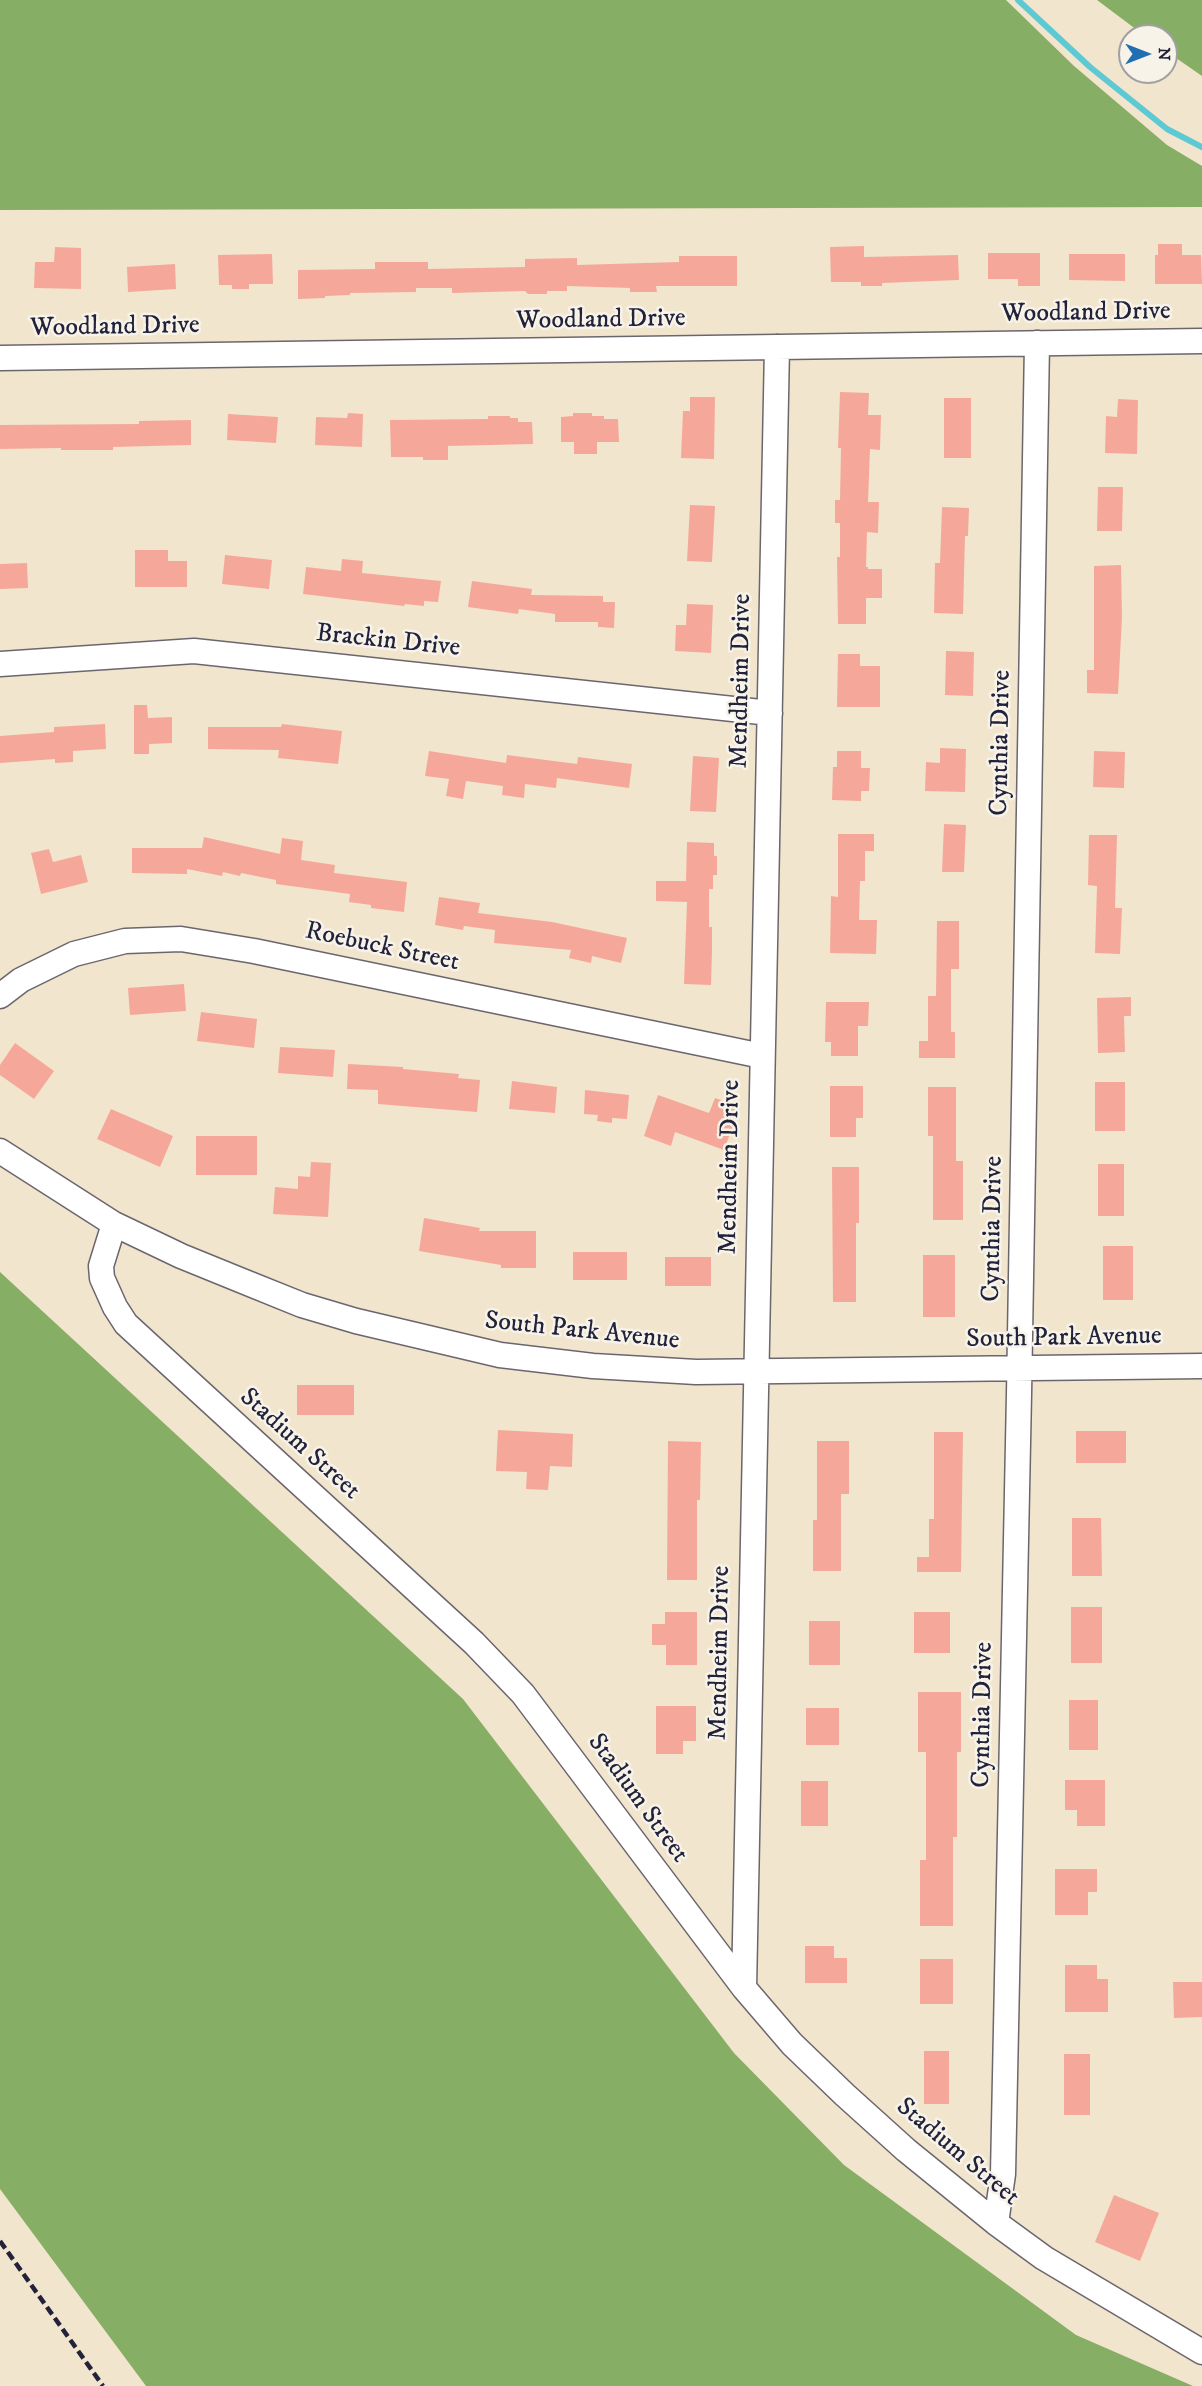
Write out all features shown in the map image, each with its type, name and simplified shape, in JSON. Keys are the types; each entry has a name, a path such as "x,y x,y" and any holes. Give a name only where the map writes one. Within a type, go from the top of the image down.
{"street":[{"name":"Woodland Drive","path":"0,358 1202,340"},
{"name":"Cynthia Drive","path":"996,2223 1003,2174 1020,1369 1037,344"},
{"name":"Mendheim Drive","path":"744,1988 777,347"},
{"name":"Brackin Drive","path":"0,664 194,651 770,713"},
{"name":"Roebuck Street","path":"0,996 21,980 74,954 125,941 181,939 254,951 762,1056"},
{"name":"South Park Avenue","path":"0,1151 114,1224 182,1256 302,1305 408,1334 500,1355 583,1365 696,1372 1202,1366"},
{"name":"Stadium Street","path":"114,1224 100,1266 102,1278 115,1308 126,1324 474,1643 523,1694 744,1988 792,2044 845,2095 996,2223 1044,2258 1202,2352"}],"green space":[{"path":"0,0 1006,0 1074,66 1167,145 1202,166 1202,207 0,210"},
{"path":"1097,0 1202,0 1202,76 1178,59 1178,24 1129,24"},
{"path":"0,1272 463,1699 734,2053 844,2165 1076,2335 1193,2386 146,2386 0,2189"}],"building":[{"path":"1158,244 1182,244 1182,255 1201,255 1202,284 1155,284 1155,255 1158,255"},
{"path":"864,246 864,257 958,255 959,280 882,283 882,286 861,286 861,282 831,282 830,247"},
{"path":"55,247 81,248 81,289 34,288 35,262 54,262"},
{"path":"988,253 1040,253 1040,286 1018,286 1018,279 988,279"},
{"path":"272,254 273,284 249,284 249,289 232,289 232,285 219,285 218,255"},
{"path":"1069,254 1125,254 1125,281 1069,280"},
{"path":"679,256 737,256 737,286 656,286 657,292 630,292 630,288 567,286 567,291 547,291 547,294 528,294 525,291 452,293 452,288 416,288 416,292 350,293 350,295 325,296 325,298 298,299 298,270 375,269 375,262 428,262 428,269 525,267 525,259 577,258 577,265 679,262"},
{"path":"175,264 176,289 128,292 127,267"},
{"path":"840,392 869,393 868,415 881,415 880,450 870,449 868,502 879,502 878,533 867,532 866,567 882,569 882,598 866,598 866,624 838,624 837,557 840,557 840,523 835,523 835,500 840,500 841,448 838,448"},
{"path":"690,397 715,397 714,459 681,458 683,411 690,411"},
{"path":"944,398 971,398 971,458 944,458"},
{"path":"1118,399 1138,400 1137,454 1105,453 1106,416 1117,417"},
{"path":"348,413 363,414 362,447 315,445 316,417 347,418"},
{"path":"573,413 592,413 592,416 604,416 604,419 618,419 619,442 597,442 597,454 574,454 574,442 561,442 561,417 573,416"},
{"path":"228,414 278,417 276,443 227,440"},
{"path":"488,416 510,416 510,418 518,418 518,422 532,422 533,444 448,446 448,460 391,457 390,420 488,419"},
{"path":"191,420 191,445 113,447 113,450 0,449 0,425 139,424 139,421"},
{"path":"1098,487 1123,487 1122,531 1097,531"},
{"path":"690,505 715,506 712,562 687,561"},
{"path":"942,507 969,508 968,536 965,536 963,614 934,613 935,563 940,563"},
{"path":"135,550 168,550 168,561 187,561 187,587 135,587"},
{"path":"225,555 272,560 269,589 222,584"},
{"path":"342,559 363,561 362,573 441,581 438,602 424,601 424,606 405,604 404,606 303,594 306,567 341,571"},
{"path":"27,563 28,588 0,589 0,564"},
{"path":"1121,565 1122,617 1118,694 1087,693 1087,670 1094,670 1094,566"},
{"path":"472,581 532,589 531,595 603,596 603,602 615,602 614,628 598,627 598,622 555,622 555,614 519,609 518,614 468,607"},
{"path":"687,604 713,605 711,653 675,651 676,625 686,625"},
{"path":"946,651 974,652 973,696 945,695"},
{"path":"838,654 860,654 860,666 880,666 880,707 837,707"},
{"path":"134,705 147,705 148,718 172,717 172,743 149,744 149,754 134,754"},
{"path":"105,724 106,749 73,751 73,762 55,763 55,759 0,763 0,736 54,732 54,727"},
{"path":"282,724 342,731 338,764 278,758 279,750 208,749 208,727 281,727"},
{"path":"940,748 966,749 965,792 925,791 926,762 940,763"},
{"path":"429,751 506,763 507,755 577,764 578,757 632,764 629,788 557,778 556,788 525,784 524,798 502,795 503,786 466,781 463,799 446,796 449,779 425,776"},
{"path":"837,751 861,751 861,768 870,768 869,791 861,791 861,801 832,800 833,767 837,767"},
{"path":"1094,751 1125,752 1124,788 1093,787"},
{"path":"693,756 719,758 716,812 690,811"},
{"path":"944,824 966,825 964,872 942,872"},
{"path":"838,834 874,834 874,851 865,851 865,881 860,881 859,920 877,920 876,954 830,953 831,896 838,897"},
{"path":"1089,835 1117,835 1115,908 1122,908 1120,954 1095,953 1097,886 1088,885"},
{"path":"204,837 280,854 282,838 303,841 301,860 335,865 334,873 407,882 404,912 371,908 371,905 349,902 350,894 276,884 276,880 241,873 240,876 223,872 222,876 187,869 187,874 132,873 132,848 202,848"},
{"path":"687,842 714,843 714,856 717,856 717,875 713,875 713,889 709,889 709,927 712,927 711,985 684,984 687,902 656,901 656,881 686,881"},
{"path":"49,849 53,862 81,855 88,882 41,894 31,853"},
{"path":"439,897 480,903 478,913 552,922 627,938 621,963 592,956 591,963 569,958 571,950 494,943 495,930 464,926 463,930 435,925"},
{"path":"937,921 959,921 959,969 951,969 951,1032 955,1032 955,1058 919,1058 919,1041 928,1041 928,996 936,996"},
{"path":"184,984 186,1011 130,1015 128,988"},
{"path":"1131,997 1131,1016 1124,1016 1125,1052 1098,1053 1097,998"},
{"path":"826,1002 869,1002 868,1026 858,1026 858,1056 831,1056 831,1042 825,1042"},
{"path":"201,1012 257,1019 254,1048 197,1041"},
{"path":"15,1043 54,1071 34,1099 0,1075 0,1065"},
{"path":"280,1047 335,1050 333,1077 278,1073"},
{"path":"348,1064 403,1067 403,1069 459,1074 458,1078 480,1080 477,1112 378,1104 378,1090 347,1089"},
{"path":"512,1081 557,1087 555,1113 509,1109"},
{"path":"1095,1082 1125,1082 1125,1131 1095,1131"},
{"path":"830,1086 863,1086 863,1118 856,1118 856,1137 830,1137"},
{"path":"928,1087 956,1087 956,1161 963,1161 963,1220 933,1220 933,1136 928,1136"},
{"path":"585,1090 629,1095 627,1119 612,1118 612,1123 597,1121 598,1115 584,1114"},
{"path":"658,1095 709,1113 715,1098 740,1107 724,1150 675,1132 671,1146 644,1136"},
{"path":"111,1109 173,1136 160,1167 97,1139"},
{"path":"196,1136 257,1136 257,1175 196,1175"},
{"path":"311,1162 331,1163 328,1217 273,1214 275,1187 298,1189 298,1176 310,1177"},
{"path":"1098,1164 1124,1164 1124,1216 1098,1216"},
{"path":"832,1167 859,1167 856,1302 833,1302"},
{"path":"424,1218 480,1228 479,1231 536,1231 536,1268 501,1268 501,1265 419,1251"},
{"path":"1103,1246 1133,1246 1133,1300 1103,1300"},
{"path":"573,1252 627,1252 627,1280 573,1280"},
{"path":"923,1255 955,1255 955,1317 923,1317"},
{"path":"665,1257 711,1257 711,1286 665,1286"},
{"path":"297,1385 354,1385 354,1415 297,1415"},
{"path":"498,1430 573,1434 572,1467 550,1466 548,1490 526,1489 527,1472 496,1471"},
{"path":"1076,1431 1126,1431 1126,1463 1076,1463"},
{"path":"934,1432 963,1432 961,1572 917,1572 917,1557 929,1557 929,1519 934,1519"},
{"path":"668,1441 701,1442 700,1500 697,1500 697,1580 667,1580"},
{"path":"817,1441 849,1441 849,1494 841,1494 841,1571 813,1571 813,1520 817,1520"},
{"path":"1072,1518 1101,1518 1102,1576 1072,1576"},
{"path":"1071,1607 1102,1607 1102,1663 1071,1663"},
{"path":"665,1612 697,1612 697,1665 666,1665 666,1645 652,1645 652,1624 665,1624"},
{"path":"914,1612 950,1612 950,1653 914,1653"},
{"path":"809,1621 840,1621 840,1665 809,1665"},
{"path":"918,1692 961,1692 961,1752 957,1752 957,1837 953,1837 953,1926 920,1926 920,1860 926,1860 926,1752 918,1752"},
{"path":"1069,1700 1098,1700 1098,1750 1069,1750"},
{"path":"656,1706 696,1706 696,1741 683,1741 683,1754 656,1754"},
{"path":"806,1708 839,1708 839,1745 806,1745"},
{"path":"1065,1780 1105,1780 1105,1826 1077,1826 1077,1810 1065,1810"},
{"path":"801,1781 828,1781 828,1826 801,1826"},
{"path":"1055,1869 1097,1869 1097,1892 1088,1892 1088,1915 1055,1915"},
{"path":"805,1946 834,1946 834,1958 847,1958 847,1983 805,1983"},
{"path":"920,1959 953,1959 953,2004 920,2004"},
{"path":"1065,1965 1097,1965 1097,1979 1108,1979 1108,2012 1065,2012"},
{"path":"1173,1982 1202,1982 1202,2017 1174,2018"},
{"path":"924,2051 949,2051 949,2104 924,2104"},
{"path":"1064,2054 1090,2054 1090,2115 1064,2115"},
{"path":"1114,2195 1159,2213 1140,2261 1095,2242"}],"waterway":[{"path":"1018,0 1090,67 1167,129 1202,147"}],"railway":[{"path":"0,2241 103,2386"}]}
